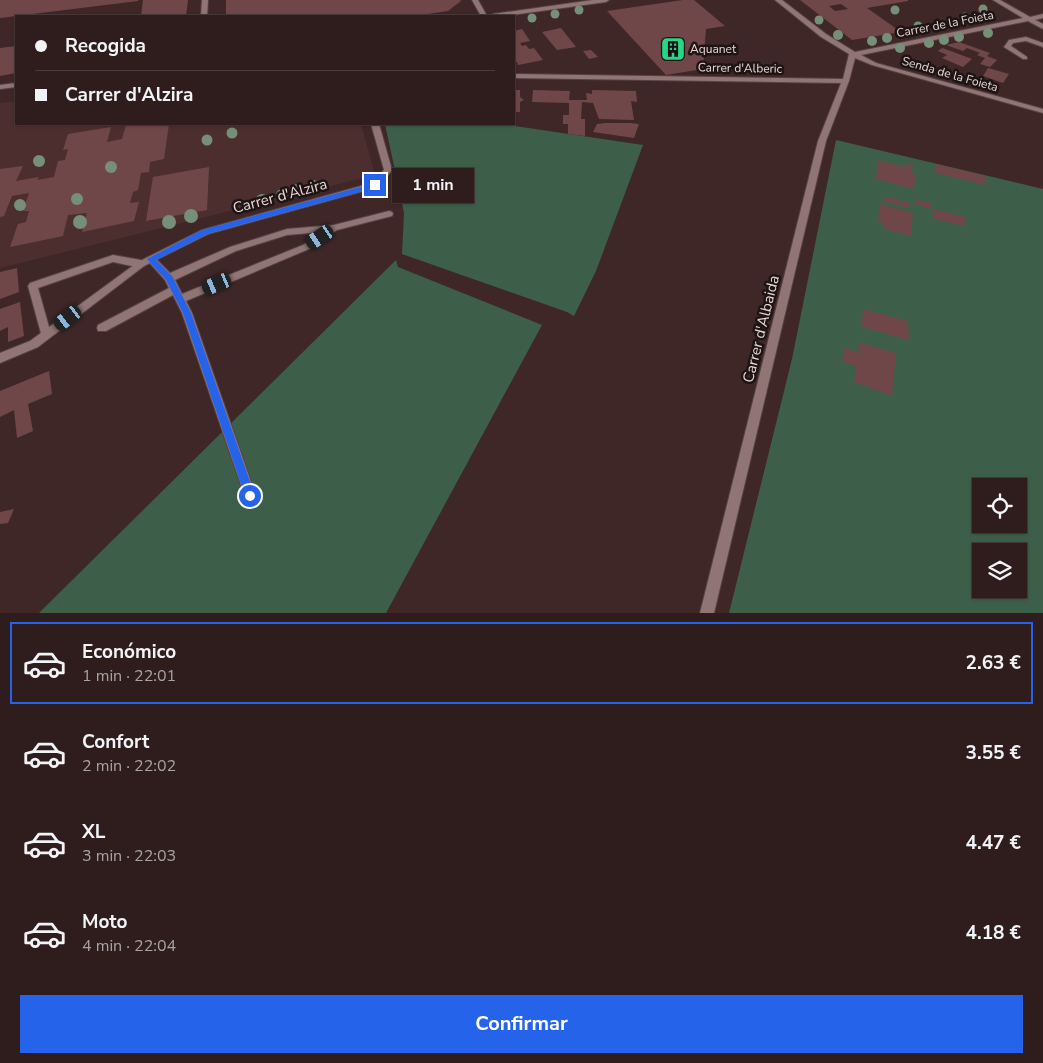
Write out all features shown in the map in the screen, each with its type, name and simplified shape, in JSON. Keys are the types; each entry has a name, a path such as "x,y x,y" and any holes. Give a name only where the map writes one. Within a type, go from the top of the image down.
{"street":[{"path":"204,15 205,0"},
{"path":"475,0 483,15"},
{"path":"500,15 606,0"},
{"name":"Senda de la Foieta","path":"778,0 833,43 852,55 874,64 1043,112"},
{"path":"996,0 1043,27"},
{"name":"Carrer de la Foieta","path":"852,55 1043,16"},
{"path":"1025,58 1007,47 1011,42 1026,39 1043,45"},
{"name":"Carrer d'Albaida","path":"707,613 822,140 846,81 852,55"},
{"name":"Carrer d'Alberic","path":"515,76 846,81"},
{"path":"0,87 15,85"},
{"name":"Carrer d'Alzira","path":"0,358 34,344 146,262 205,232 375,185 388,170 375,125"},
{"path":"169,278 233,249 287,232 334,228 389,214"},
{"path":"102,328 178,295 306,247 334,228"},
{"path":"46,334 34,286 113,258 146,262 169,278 178,295 250,496"}],"shaded area":[{"path":"15,101 15,125 361,125 375,175 0,268 0,103"}],"green space":[{"path":"385,125 508,125 643,145 596,271 574,316 402,254 404,213"},
{"path":"836,140 1043,189 1043,613 729,613 792,359"},
{"path":"396,260 398,267 542,325 386,613 39,613"}],"building":[{"path":"0,0 138,0 15,15 0,18"},
{"path":"143,0 188,0 186,15 141,15"},
{"path":"226,0 461,1 448,11 421,15 226,15"},
{"name":"Aquanet","path":"694,0 725,26 706,29 703,69 666,75 607,11"},
{"path":"800,0 908,0 867,8 901,32 852,40","holes":["841,4 848,9 835,11 829,6"]},
{"path":"561,28 576,47 557,50 542,32"},
{"path":"522,29 530,41 520,43 522,46 526,45 529,49 534,48 543,60 518,65 515,62 515,31"},
{"path":"959,42 990,53 987,56 997,60 990,67 980,64 985,58 977,55 980,53 967,48 963,51 946,45"},
{"path":"15,46 15,73 0,76 0,48"},
{"path":"942,48 972,59 963,67 942,58 947,55 938,51"},
{"path":"591,50 598,57 589,59 583,51"},
{"path":"988,68 1009,74 1003,83 983,76"},
{"path":"515,90 520,90 520,97 524,100 520,102 520,112 515,112"},
{"path":"533,90 570,91 569,100 587,100 586,93 592,94 592,90 636,91 637,102 631,101 634,120 599,119 593,103 582,102 581,119 585,119 585,136 568,134 568,124 563,124 563,115 569,115 569,103 532,102"},
{"path":"597,124 639,124 634,138 593,132"},
{"path":"126,125 169,125 164,159 150,162 149,172 141,173 138,190 133,192 130,203 139,202 134,221 82,232 87,213 68,215 63,236 10,247 18,224 26,222 29,211 23,211 29,193 12,196 4,216 0,217 0,169 23,166 16,181 39,177 37,180 54,177 58,161 65,160 68,149 63,150 68,134 111,127 107,142 122,139"},
{"path":"878,160 905,167 906,164 913,165 912,173 916,174 914,189 876,179"},
{"path":"936,164 986,176 986,185 936,173"},
{"path":"209,167 207,210 146,221 153,177"},
{"path":"885,196 910,203 910,208 884,201"},
{"path":"915,200 932,203 932,209 914,204"},
{"path":"880,204 913,213 911,236 883,228 883,223 878,221"},
{"path":"934,209 965,217 966,226 934,219"},
{"path":"17,268 19,292 0,299 0,272"},
{"path":"20,302 24,336 8,342 8,327 0,331 0,309"},
{"path":"863,309 908,321 909,340 862,327"},
{"path":"859,342 896,353 892,396 854,382 856,366 842,361 844,348 858,352"},
{"path":"49,371 52,394 28,404 33,431 17,438 14,410 0,417 0,391"},
{"path":"14,509 8,523 0,524 0,512"}],"place":[{"name":"Aquanet","path":"673,49"}],"route":[{"path":"250,496 187,313 169,278 151,259 205,232 260,216 316,203 375,185"}]}
